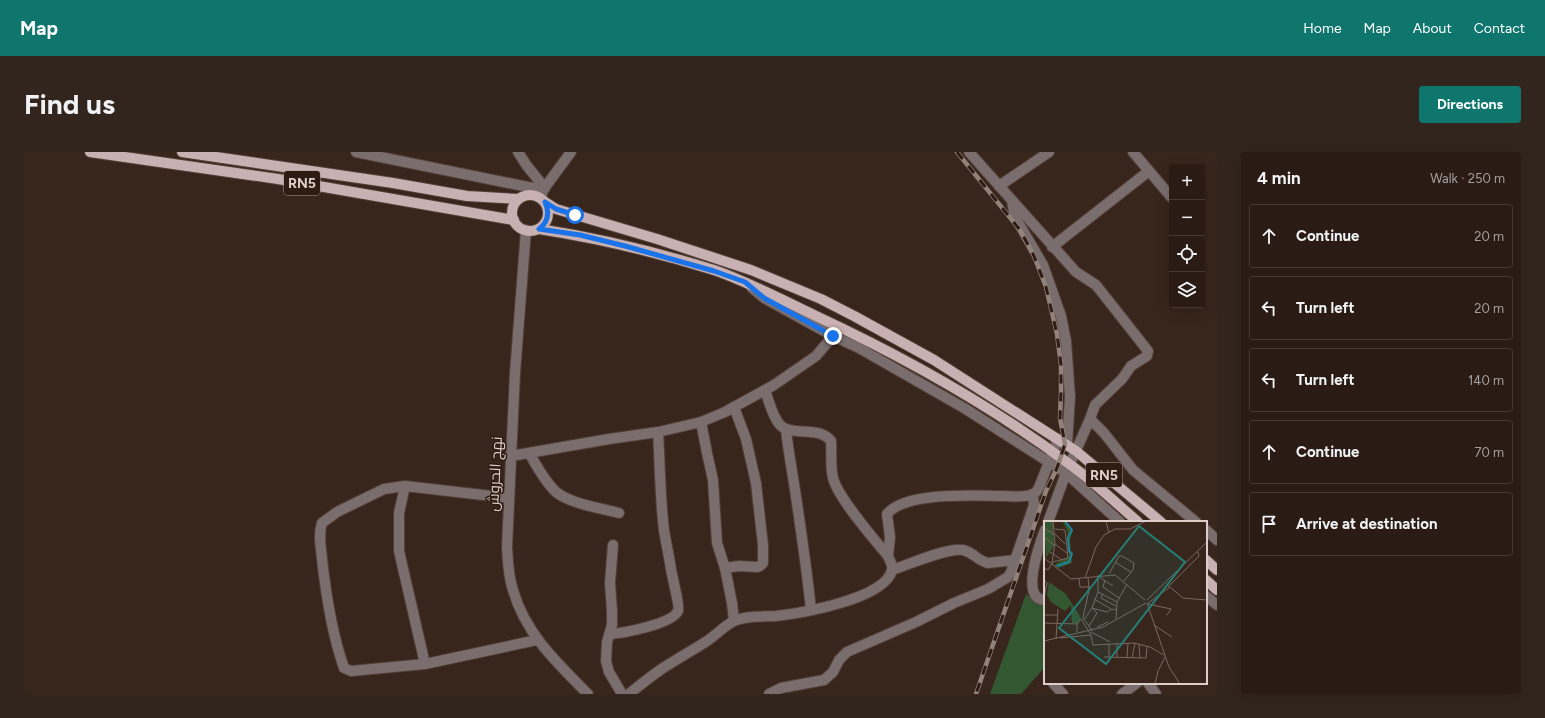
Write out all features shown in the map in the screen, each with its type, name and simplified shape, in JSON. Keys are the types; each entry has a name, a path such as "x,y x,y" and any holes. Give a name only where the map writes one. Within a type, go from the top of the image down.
{"main road":[{"name":"RN5","path":"90,152 278,179 514,220 521,228 526,230 533,231 539,229 580,235 714,271 745,282 852,332 978,403 1052,452 1068,468 1137,521"},
{"name":"RN5","path":"182,152 385,182 467,196 518,199 525,196 543,195 556,209 657,239 751,270 821,299 934,360 1071,448 1160,521"},
{"path":"539,229 547,220 548,208 543,195"},
{"path":"514,220 513,209 518,199"},
{"path":"1207,561 1217,570"},
{"path":"1207,581 1217,590"}],"street":[{"path":"356,152 543,195"},
{"path":"518,152 543,195"},
{"path":"543,195 571,152"},
{"path":"969,152 1052,247 1076,272 1096,286 1148,350 1148,354 1131,366 1122,379 1095,405 1090,419 1071,448"},
{"path":"999,186 1049,152"},
{"path":"1134,152 1169,194"},
{"path":"1052,247 1149,171"},
{"path":"1012,201 1015,217 1044,265 1061,316 1066,341 1070,385 1071,448 1068,468 1048,521"},
{"name":"نهج الحروش","path":"526,230 515,373 507,547 509,574 513,590 523,616 537,640 553,659 588,694"},
{"path":"745,282 764,298 833,336 859,348 964,408 1048,463 1068,468 1119,521"},
{"path":"511,456 658,432 701,422 734,407 765,390 816,356 833,336"},
{"path":"629,694 658,671 709,640 734,622 744,618 778,616 811,610 851,600 870,593 889,577 892,570 892,564 888,556 850,507 833,478 831,441 822,434 786,429 780,425 775,417 765,390"},
{"path":"725,568 739,566 757,567 762,563 763,545 756,484 746,439 734,407"},
{"path":"1090,419 1104,432 1133,470 1195,521"},
{"path":"701,422 706,453 713,480 718,543 725,568 734,622"},
{"path":"786,429 805,556 811,610"},
{"path":"610,634 624,632 666,621 674,616 679,607 674,589 664,528 658,432"},
{"path":"888,556 890,537 887,514 892,508 916,500 953,495 1020,496 1033,494 1037,491 1058,439"},
{"path":"529,453 556,491 566,497 583,503 619,513"},
{"path":"509,498 405,486 384,489 336,512 322,523 320,535 324,575 336,642 344,668 351,671 425,664 537,640"},
{"path":"405,486 399,513 398,551 425,664"},
{"path":"768,694 782,688 824,680 833,672 839,660 847,652 988,589 1008,577 1034,505 1033,494"},
{"path":"1207,531 1217,540"},
{"path":"1044,533 1037,551 1032,584 1034,594 1038,598 1044,600"},
{"path":"612,545 610,583 612,611 610,634 607,642 606,661 608,672 622,694"},
{"path":"892,570 935,555 961,549 969,551 984,563 1015,560"},
{"path":"1207,597 1217,605"},
{"path":"1054,684 1063,694"},
{"path":"1122,694 1135,684"},
{"path":"1149,684 1156,694"}],"green space":[{"path":"1026,594 1034,600 1044,596 1044,668 1021,694 990,694"}],"railway":[{"path":"957,152 1020,230 1034,256 1046,287 1057,334 1061,365 1060,418 1065,444 1057,468 1046,491 976,694"}],"route":[{"path":"575,215 556,209 545,202 548,208 547,220 539,229 580,235 625,246 714,271 745,282 764,298 833,336"}]}
